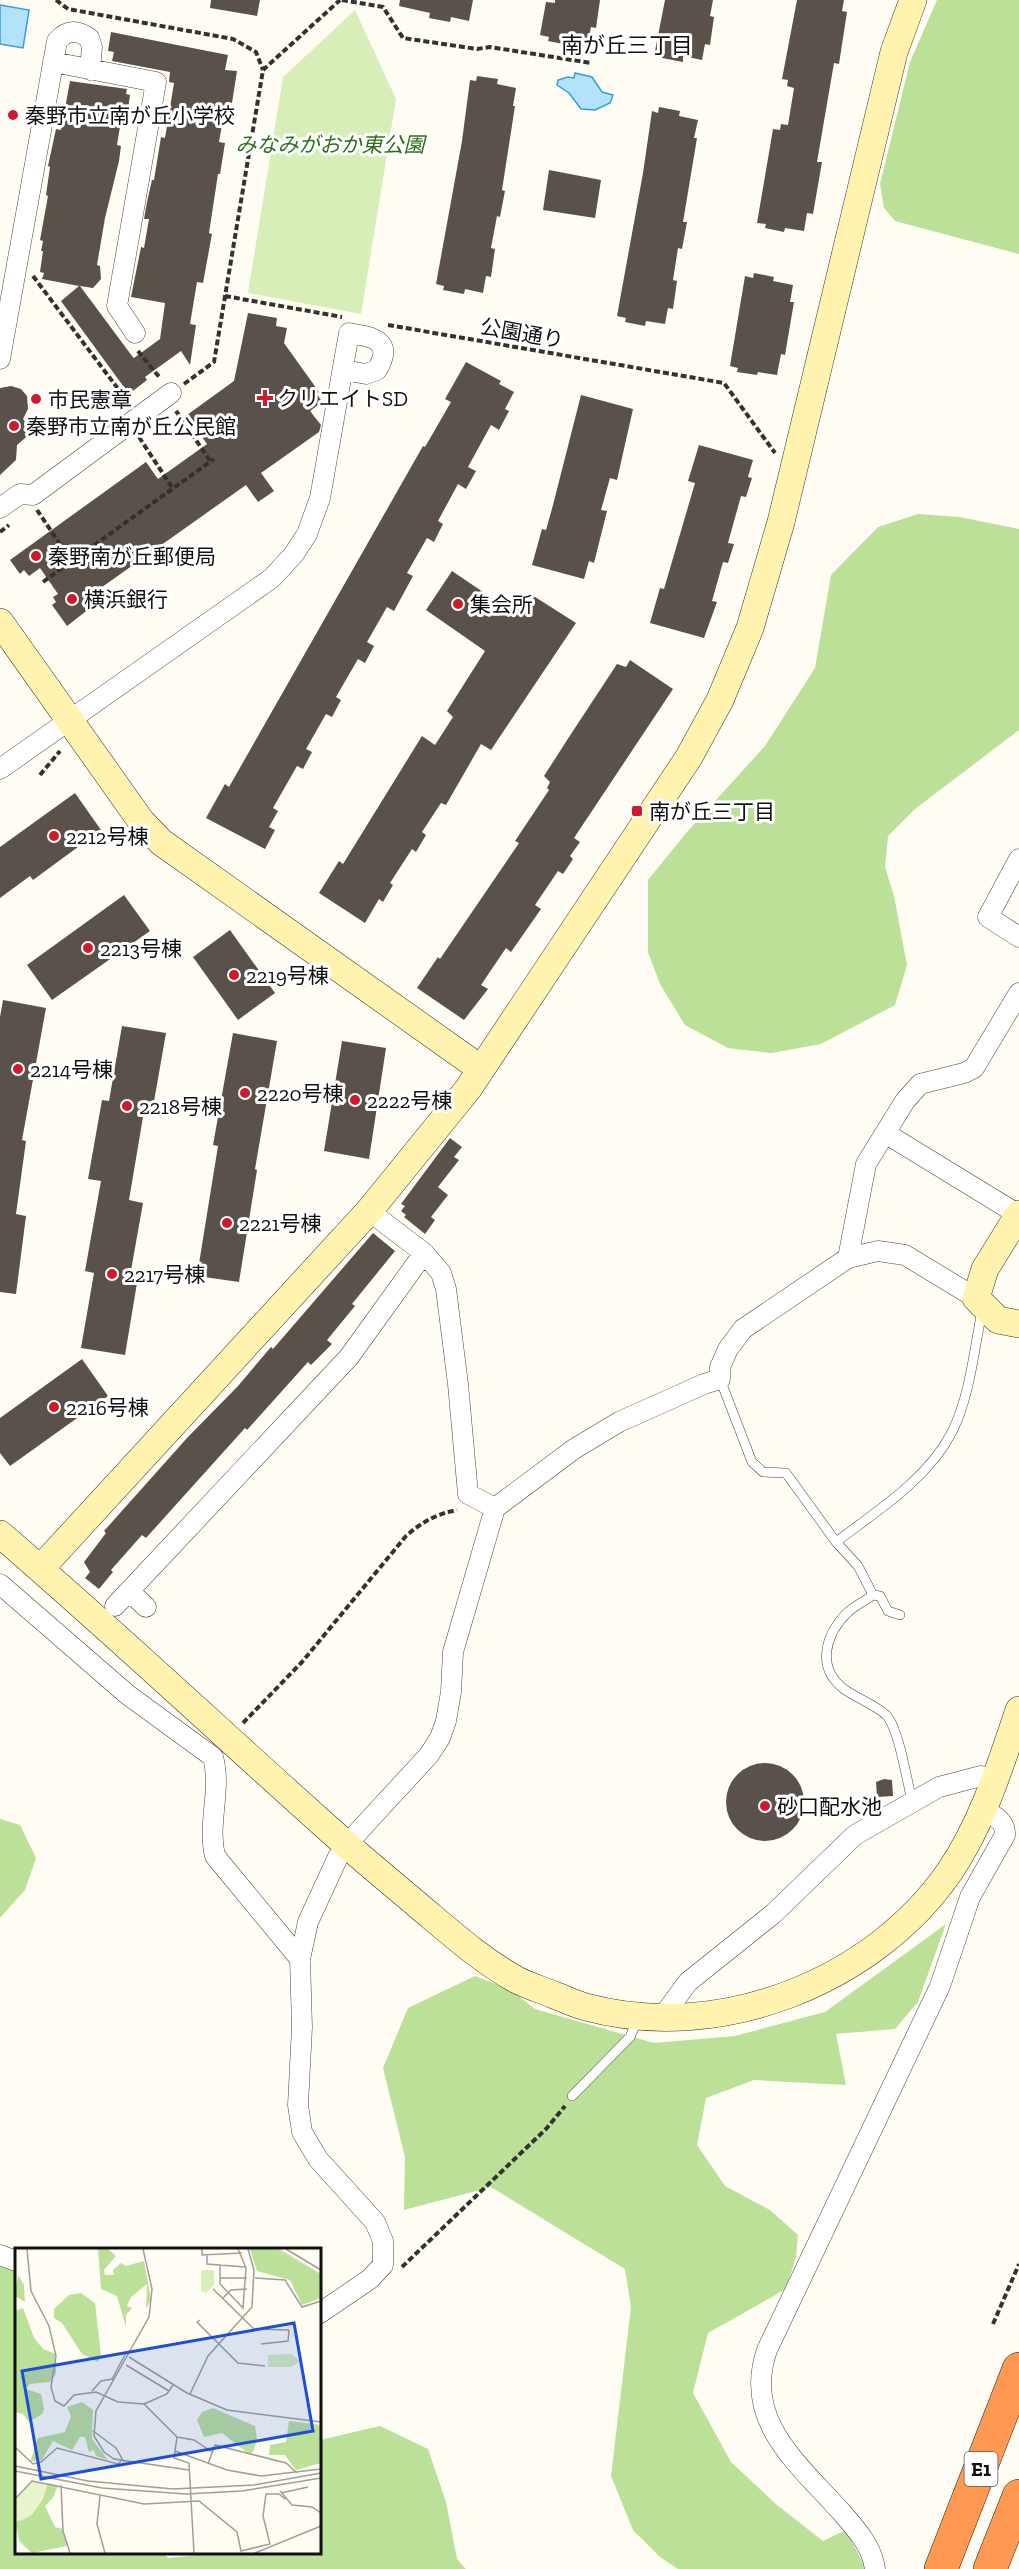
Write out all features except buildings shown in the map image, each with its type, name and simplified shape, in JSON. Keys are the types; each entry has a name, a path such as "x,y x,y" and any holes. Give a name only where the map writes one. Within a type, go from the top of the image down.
{"highway":[{"name":"E1","path":"941,2569 1019,2369"},
{"name":"E1","path":"990,2569 1019,2496"}],"street":[{"path":"40,1569 369,1211 468,1089 689,758 720,700 750,628 781,522 894,52 913,0"},
{"path":"0,359 57,41 64,33 75,31 89,38 92,47 90,70"},
{"path":"53,63 156,82 117,306 135,333"},
{"path":"0,769 68,732 272,578 294,554 307,534 320,498 343,370"},
{"path":"0,508 20,494 33,495 169,395"},
{"path":"0,622 68,732 161,842 481,1069"},
{"path":"1019,859 988,917 1019,937"},
{"path":"848,1258 866,1164 905,1101 920,1084 964,1073 974,1068 1019,993"},
{"path":"885,1133 1019,1214 985,1269 980,1301"},
{"path":"369,1211 424,1253 441,1273 446,1289 458,1384 468,1494 488,1504"},
{"path":"321,2312 370,2279 383,2265 383,2241 375,2222 318,2159 302,2132 298,2105 302,2027 300,1959 308,1922 338,1857 429,1755 440,1738 446,1721 451,1692 453,1652 488,1504 619,1422 720,1379 720,1366 728,1349 743,1329 848,1258 878,1251 905,1255 980,1301 998,1320 1019,1324"},
{"path":"115,1606 349,1357 424,1253"},
{"path":"0,1534 40,1569 221,1748 347,1846 479,1957 519,1981 586,2007 651,2016 711,2014 771,2000 808,1988 872,1951 927,1901 951,1869 984,1809 1019,1710"},
{"path":"0,1584 128,1695 221,1748"},
{"path":"129,1591 146,1607"},
{"path":"221,1748 211,1840 215,1856 300,1959"},
{"path":"651,2016 688,1982 773,1914 855,1835 939,1787 981,1776 995,1781"},
{"path":"875,2569 865,2541 783,2445 769,2425 759,2388 760,2369 940,1986 970,1897 1005,1835 1006,1827 1002,1822 984,1809"},
{"path":"0,2255 15,2261"}],"lane":[{"path":"836,1542 896,1497 927,1466 951,1432 963,1401 980,1301"},
{"path":"720,1379 752,1462 763,1472 786,1473 836,1542 858,1566 873,1594 880,1596 888,1611 900,1615"},
{"path":"873,1594 848,1612 836,1627 827,1644 825,1662 835,1682 887,1716 896,1737 912,1801"},
{"path":"572,2096 651,2016"}],"path":[{"path":"56,0 68,9 233,39 256,52 263,70 214,362 169,395"},
{"path":"263,70 341,0 383,7 403,38 477,49 490,47 591,63"},
{"path":"27,268 134,421 173,489"},
{"path":"225,296 352,319"},
{"name":"公園通り","path":"386,325 724,383 777,456"},
{"path":"43,582 213,461 135,347 135,333"},
{"path":"39,514 72,562"},
{"path":"40,775 68,732"},
{"path":"261,1704 302,1662 406,1536 430,1518 488,1504"},
{"path":"383,2265 402,2267 546,2129 572,2096"},
{"path":"993,2324 1019,2264"}],"green space":[{"path":"937,0 1019,0 1019,254 895,221 884,208 880,184 910,62"},
{"name":"みなみがおか東公園","path":"355,10 396,99 361,314 248,293 283,77"},
{"path":"918,514 959,517 1019,529 1019,730 915,809 888,836 885,867 894,896 907,965 895,1005 821,1044 771,1053 728,1048 685,1025 660,984 648,952 648,880 687,832 765,746 815,668 831,575 878,527"},
{"path":"0,1819 20,1825 36,1858 25,1890 0,1918"},
{"path":"946,1924 918,2002 895,2029 836,2034 846,2085 754,2080 706,2098 697,2145 725,2186 770,2210 798,2235 796,2257 786,2289 708,2333 693,2393 731,2462 777,2505 823,2541 846,2530 866,2569 678,2569 660,2557 633,2530 611,2476 631,2307 625,2269 491,2187 404,2210 405,2157 383,2068 408,2008 475,1976 511,1990 535,2009 654,2043 735,2036 825,2012"},
{"path":"0,2246 15,2248 15,2554 165,2554 168,2558 196,2554 321,2554 321,2440 380,2426 428,2449 446,2502 457,2559 466,2569 0,2569"}],"water":[{"path":"0,5 29,10 23,48 0,44"},
{"path":"575,73 592,77 602,92 613,95 610,103 595,110 581,109 569,93 557,85 558,80 574,78"}],"place":[{"name":"秦野市立南が丘小学校","path":"13,115"},
{"name":"クリエイトSD","path":"265,398"},
{"name":"市民憲章","path":"36,399"},
{"name":"秦野市立南が丘公民館","path":"14,426"},
{"name":"秦野南が丘郵便局","path":"36,556"},
{"name":"横浜銀行","path":"72,599"},
{"name":"集会所","path":"458,604"},
{"name":"南が丘三丁目","path":"637,811"},
{"name":"2212号棟","path":"54,836"},
{"name":"2213号棟","path":"88,948"},
{"name":"2219号棟","path":"234,975"},
{"name":"2214号棟","path":"18,1069"},
{"name":"2220号棟","path":"245,1093"},
{"name":"2222号棟","path":"355,1100"},
{"name":"2218号棟","path":"127,1106"},
{"name":"2221号棟","path":"227,1223"},
{"name":"2217号棟","path":"112,1274"},
{"name":"2216号棟","path":"54,1407"},
{"name":"砂口配水池","path":"765,1806"}],"district":[{"name":"南が丘三丁目","path":"627,45"}]}
